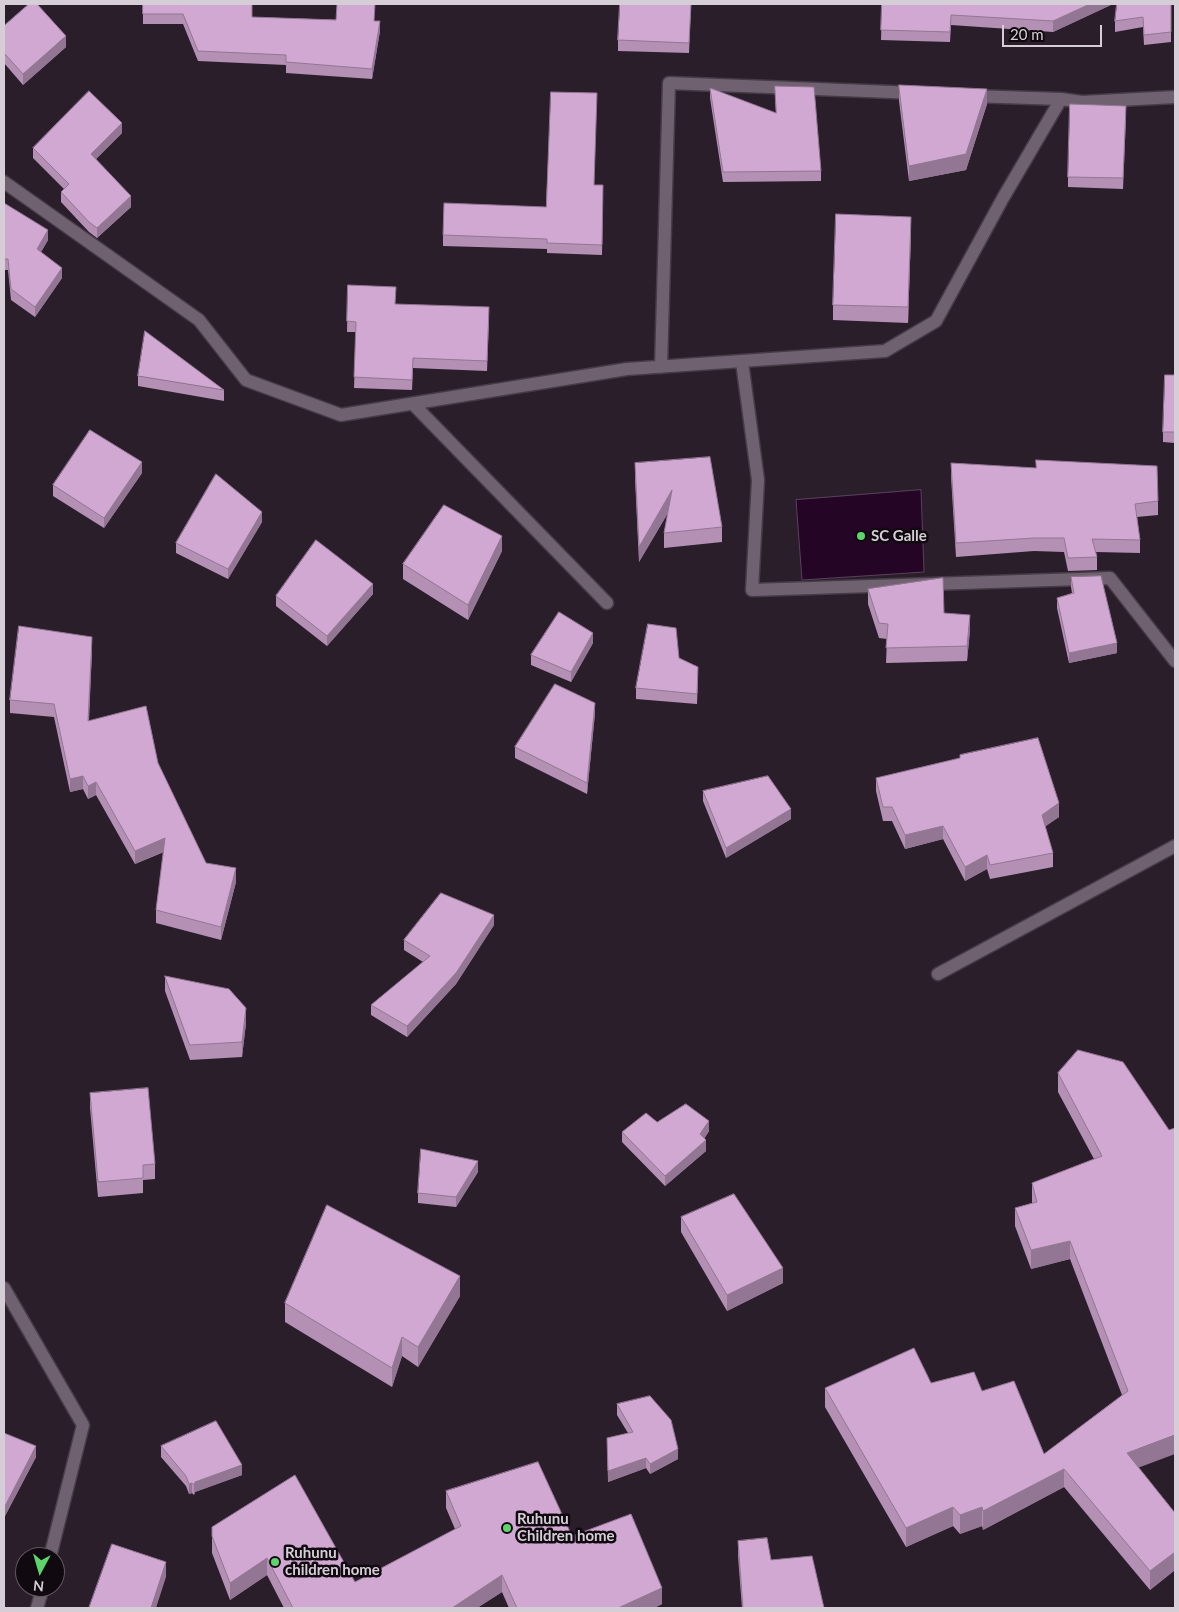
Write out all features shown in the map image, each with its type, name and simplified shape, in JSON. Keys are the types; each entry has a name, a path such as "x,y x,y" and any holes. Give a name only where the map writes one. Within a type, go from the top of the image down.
{"street":[{"path":"661,368 669,83 933,94"},
{"path":"963,95 1061,99 1082,102 1175,97"},
{"path":"4,182 199,320 246,380 341,415 627,369 885,351 936,321 1003,198 1061,99"},
{"path":"742,362 758,480 752,590 1110,578 1175,661"},
{"path":"413,404 607,603"},
{"path":"938,974 1175,846"},
{"path":"4,1288 83,1425 52,1547"}],"shaded area":[{"name":"SC Galle","path":"921,490 924,572 802,580 796,500"}],"building":[{"path":"29,4 37,4 66,36 23,74 4,53 4,26"},
{"path":"143,4 252,4 252,17 336,20 337,4 375,4 374,21 380,21 372,69 286,62 286,55 198,51 183,14 143,14"},
{"path":"620,4 691,4 689,43 618,40"},
{"path":"882,4 1090,4 1053,21 951,15 950,32 881,30"},
{"path":"1117,4 1171,4 1171,32 1144,35 1143,17 1115,21"},
{"path":"899,85 987,89 966,154 909,166"},
{"path":"775,86 814,87 821,171 723,172 710,88 776,113"},
{"path":"89,91 122,123 91,154 131,196 97,228 61,192 69,184 33,148"},
{"path":"551,92 597,93 594,185 603,185 602,245 547,243 547,239 443,235 444,203 546,207"},
{"path":"1070,104 1126,106 1123,178 1068,177"},
{"path":"4,203 48,230 37,249 62,268 35,307 11,289 8,259 4,259"},
{"path":"836,214 911,217 908,307 833,305"},
{"path":"348,285 396,287 395,304 489,307 487,361 413,358 412,380 354,377 356,322 347,321"},
{"path":"145,331 224,390 138,376"},
{"path":"1165,375 1175,375 1175,432 1163,432"},
{"path":"90,430 142,462 104,518 53,485"},
{"path":"710,457 722,527 664,533 672,490 639,547 635,463"},
{"path":"1036,460 1157,466 1158,501 1135,504 1140,540 1092,539 1097,557 1068,558 1064,538 956,543 951,463 1036,468"},
{"path":"216,474 262,512 228,569 176,543"},
{"path":"444,505 502,536 468,605 403,564"},
{"path":"316,540 373,584 327,636 276,596"},
{"path":"1101,576 1117,643 1069,653 1057,598 1074,593 1071,577"},
{"path":"943,578 944,613 970,615 967,646 886,648 888,624 879,623 868,589"},
{"path":"559,612 593,633 571,672 531,655"},
{"path":"648,624 676,628 679,658 698,667 697,694 636,688"},
{"path":"19,626 92,637 88,721 146,706 158,763 206,863 236,868 221,927 156,910 165,838 135,851 96,782 88,786 83,776 70,779 54,704 10,700"},
{"path":"555,684 595,703 587,783 515,747"},
{"path":"1038,738 1059,803 1042,815 1053,853 990,865 987,855 965,867 943,826 905,835 892,807 883,807 876,778 960,758 960,755"},
{"path":"768,776 791,809 726,848 703,791"},
{"path":"441,893 494,915 456,973 407,1026 371,1005 430,956 404,940"},
{"path":"165,976 229,989 246,1008 242,1042 190,1045"},
{"path":"1078,1050 1123,1062 1169,1130 1175,1128 1175,1435 1127,1453 1175,1513 1175,1552 1150,1571 1064,1469 983,1511 982,1507 960,1515 953,1507 906,1528 825,1388 914,1348 931,1383 974,1372 982,1391 1014,1381 1044,1454 1128,1391 1070,1241 1031,1250 1015,1208 1037,1202 1032,1183 1102,1156 1058,1073"},
{"path":"148,1088 155,1164 143,1165 143,1178 98,1182 90,1093"},
{"path":"686,1104 709,1121 700,1134 706,1140 665,1176 622,1132 646,1113 657,1122"},
{"path":"421,1149 478,1161 456,1197 418,1193"},
{"path":"734,1194 783,1268 727,1295 681,1217"},
{"path":"327,1205 460,1276 418,1347 402,1337 392,1368 285,1303"},
{"path":"650,1396 671,1420 678,1449 650,1464 646,1458 608,1471 607,1438 633,1432 617,1404"},
{"path":"216,1421 242,1465 195,1482 194,1485 192,1483 189,1484 186,1476 161,1446"},
{"path":"4,1433 36,1446 5,1506 4,1505"},
{"path":"538,1462 572,1536 631,1514 662,1588 618,1608 517,1608 502,1575 452,1608 293,1608 267,1558 230,1583 212,1536 212,1527 295,1475 355,1582 461,1526 446,1491"},
{"path":"767,1538 771,1560 812,1556 824,1608 743,1608 738,1541"},
{"path":"112,1544 166,1562 151,1608 89,1608"}],"place":[{"name":"SC Galle","path":"861,536"},
{"name":"Ruhunu Children home","path":"507,1528"},
{"name":"Ruhunu children home","path":"275,1562"}]}
